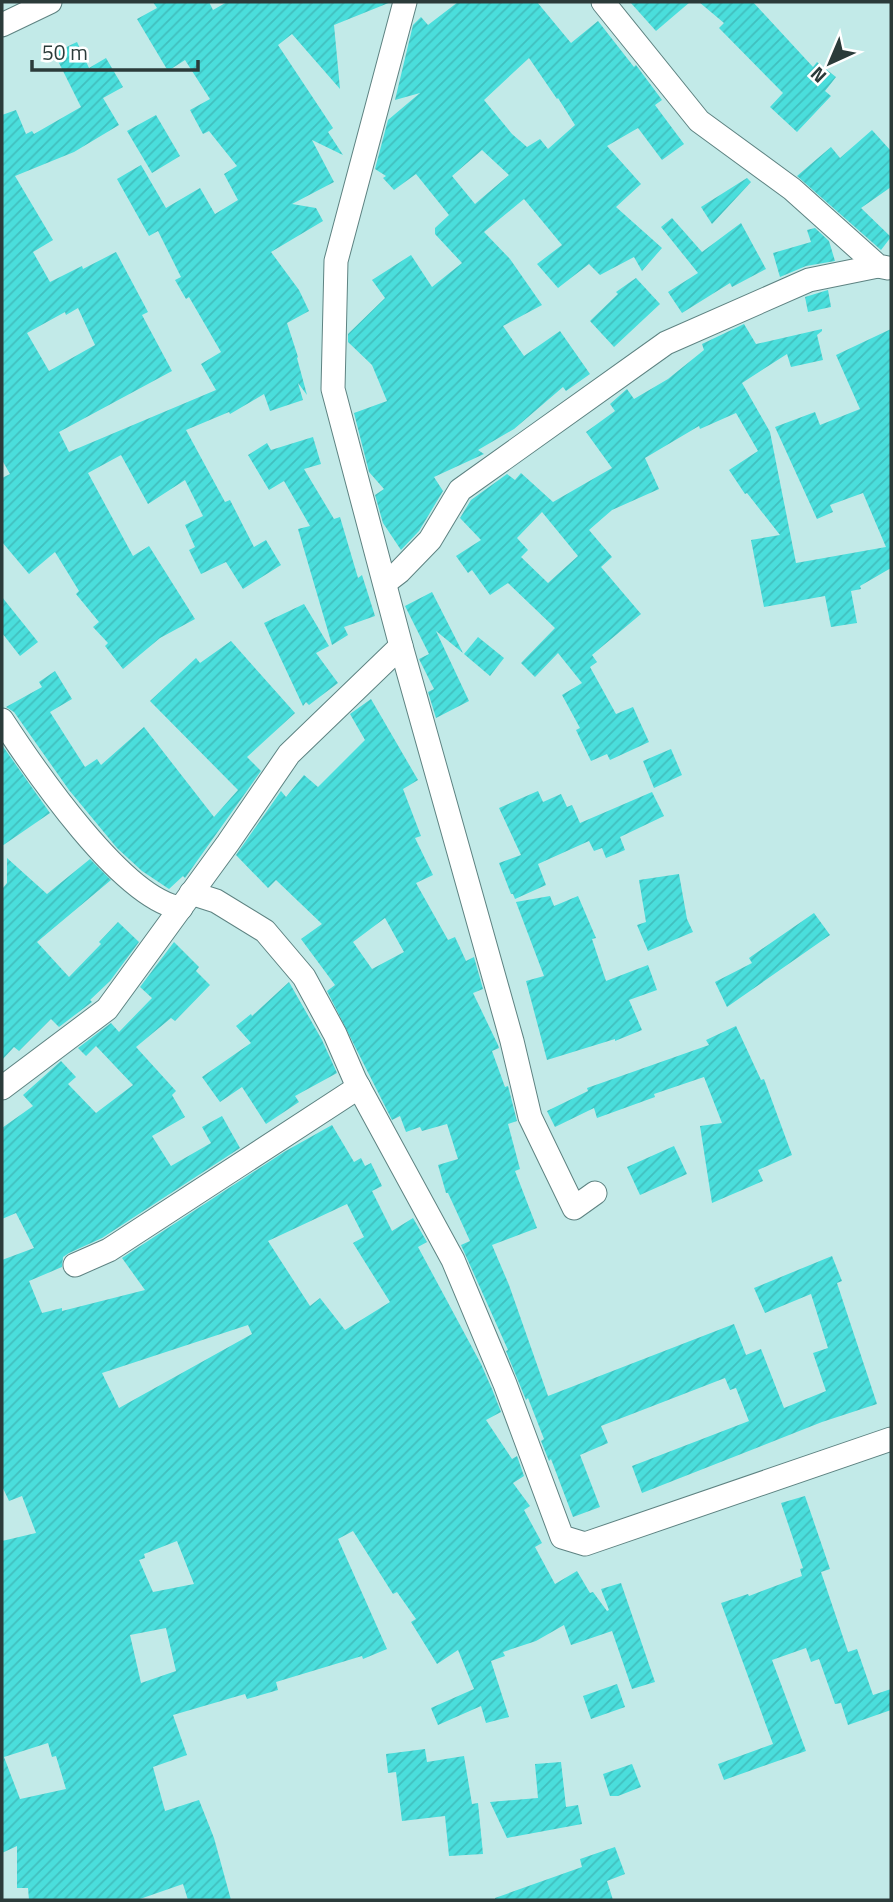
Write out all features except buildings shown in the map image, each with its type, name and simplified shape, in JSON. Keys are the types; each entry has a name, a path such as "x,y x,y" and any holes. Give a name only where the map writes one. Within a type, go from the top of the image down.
{"street":[{"path":"2,25 50,2"},
{"path":"405,2 335,261 333,389 401,646 509,1029 530,1117 574,1208 595,1193"},
{"path":"603,2 699,121 792,188 885,267"},
{"path":"386,582 430,540 460,490 666,343 809,280 885,267"},
{"path":"2,1088 107,1009 289,754 401,646"},
{"path":"2,720 40,775 117,871 147,895 167,906 186,901 216,901 265,931 304,977 335,1034 359,1087 453,1260 505,1384 562,1537 585,1544 891,1439"},
{"path":"75,1265 109,1250 359,1087"}]}
